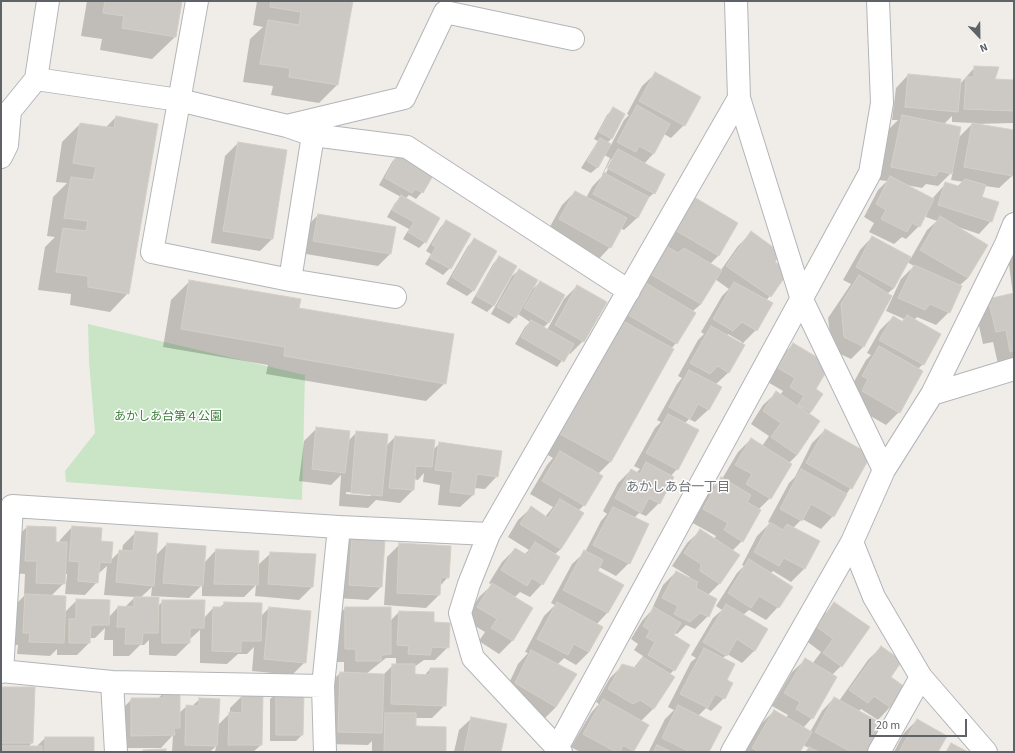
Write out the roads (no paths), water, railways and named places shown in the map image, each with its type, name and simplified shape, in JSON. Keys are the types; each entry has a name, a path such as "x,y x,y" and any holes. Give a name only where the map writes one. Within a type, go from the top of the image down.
{"street":[{"path":"1,157 7,145 6,113 36,79 48,1"},
{"path":"197,1 178,100 152,252 290,280 395,297"},
{"path":"736,1 739,98 802,300 884,470"},
{"path":"739,98 489,534 469,584 460,613 473,658 559,750 870,173 882,104 878,1"},
{"path":"287,126 404,98 445,12 573,39"},
{"path":"36,79 178,100 287,126 313,136 407,147 629,291"},
{"path":"290,280 313,136"},
{"path":"732,752 852,542 884,470 932,394 1006,244 1014,224"},
{"path":"932,394 1014,369"},
{"path":"323,686 112,682 2,671 12,506 339,527 489,534"},
{"path":"325,752 323,686 339,527"},
{"path":"852,542 874,597 921,677 986,752"},
{"path":"879,752 921,677"},
{"path":"112,682 116,752"}],"district":[{"name":"あかしあ台一丁目","path":"678,488"}],"park label":[{"name":"あかしあ台第４公園","path":"168,417"}]}
